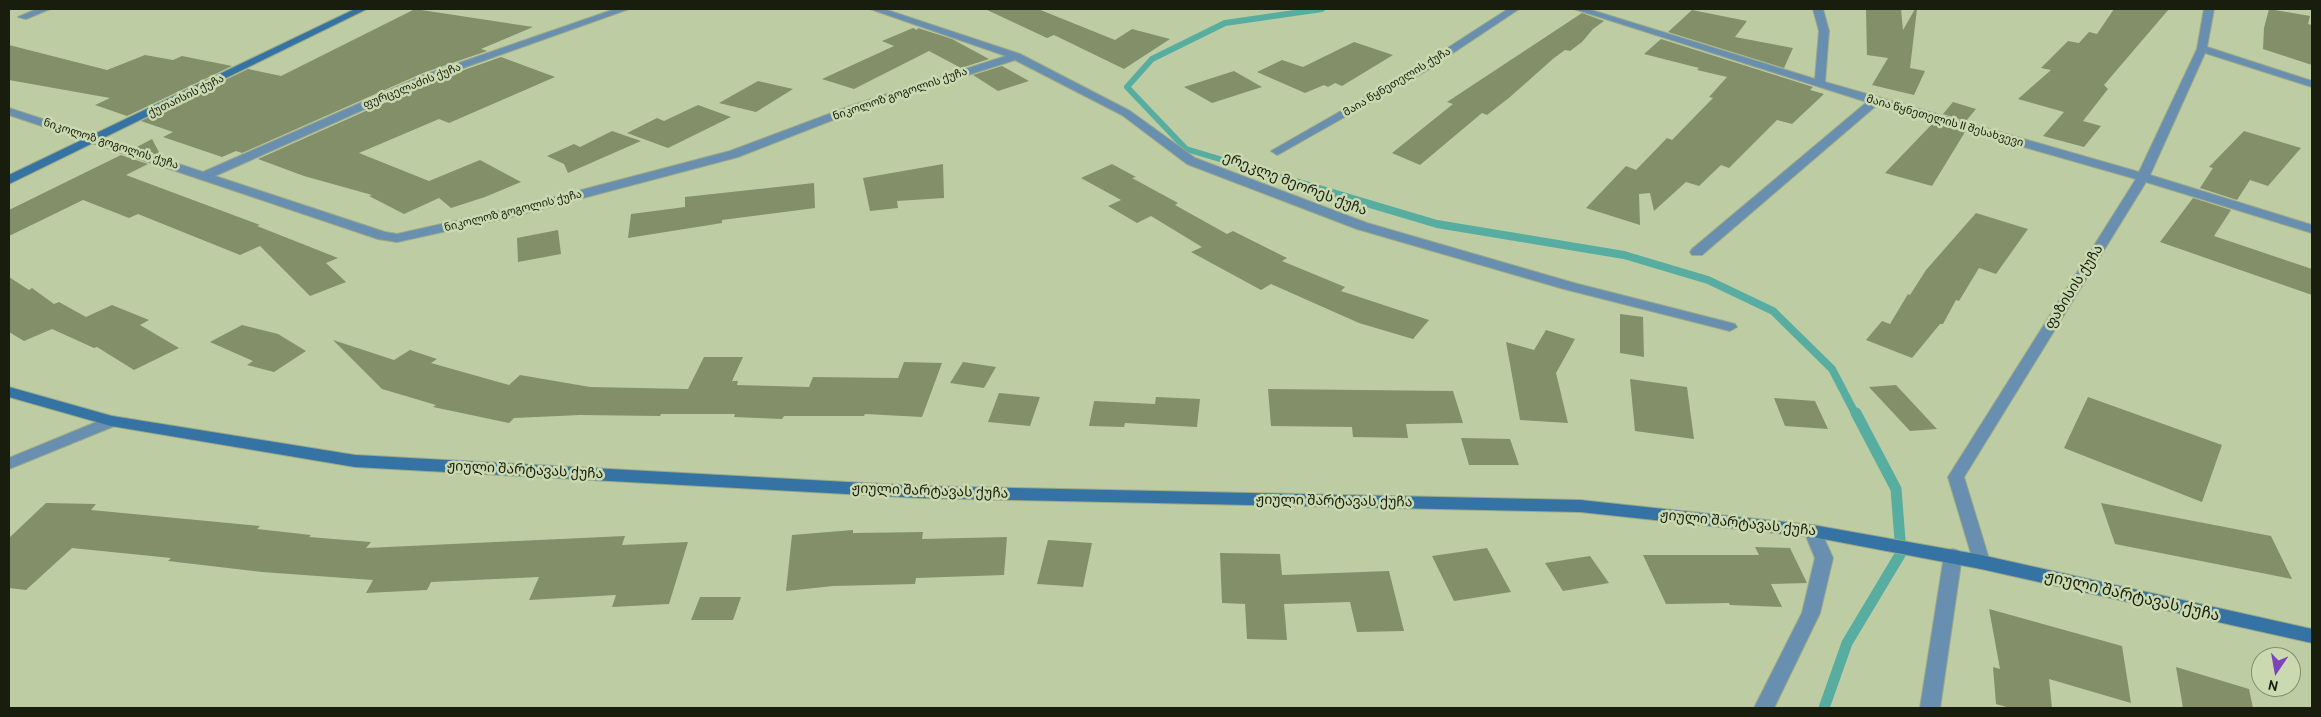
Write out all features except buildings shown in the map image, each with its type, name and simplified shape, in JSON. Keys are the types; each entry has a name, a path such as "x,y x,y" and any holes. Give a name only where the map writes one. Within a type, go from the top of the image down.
{"street":[{"path":"23,16 46,9"},
{"name":"ქუთაისის ქუჩა","path":"9,180 362,9"},
{"name":"ფურცელაძის ქუჩა","path":"206,176 428,77 624,9"},
{"name":"ერეკლე მეორეს ქუჩა","path":"875,9 1016,56 1126,113 1191,161 1362,226 1569,286 1730,327"},
{"name":"მაია წყნეთელის ქუჩა","path":"1276,151 1422,69 1514,9"},
{"name":"მაია წყნეთელის II შესახვევი","path":"1579,9 1820,83 1875,102 2143,177 2312,229"},
{"path":"1818,9 1824,31 1820,83"},
{"name":"ფაზისის ქუჩა","path":"1982,562 1956,476 2143,177 2202,49 2209,9"},
{"path":"2202,49 2312,84"},
{"name":"ნიკოლოზ გოგოლის ქუჩა","path":"9,111 383,236 397,238 519,210 734,154 857,107 1016,56"},
{"path":"1697,252 1875,102"},
{"name":"ჟიული შარტავას ქუჩა","path":"9,392 111,421 355,461 920,492 1580,506 1813,531 1856,538 1982,562 2312,636"},
{"path":"9,464 111,421"},
{"path":"1764,708 1811,613 1824,558 1813,531"},
{"path":"1930,708 1952,556"}],"waterway":[{"path":"1293,181 1186,149 1127,87 1152,59 1225,23 1322,9"},
{"path":"1289,180 1437,224 1624,255 1708,280 1773,311 1832,369 1856,415"},
{"path":"1824,708 1847,643 1901,553 1896,489 1856,413"}]}
